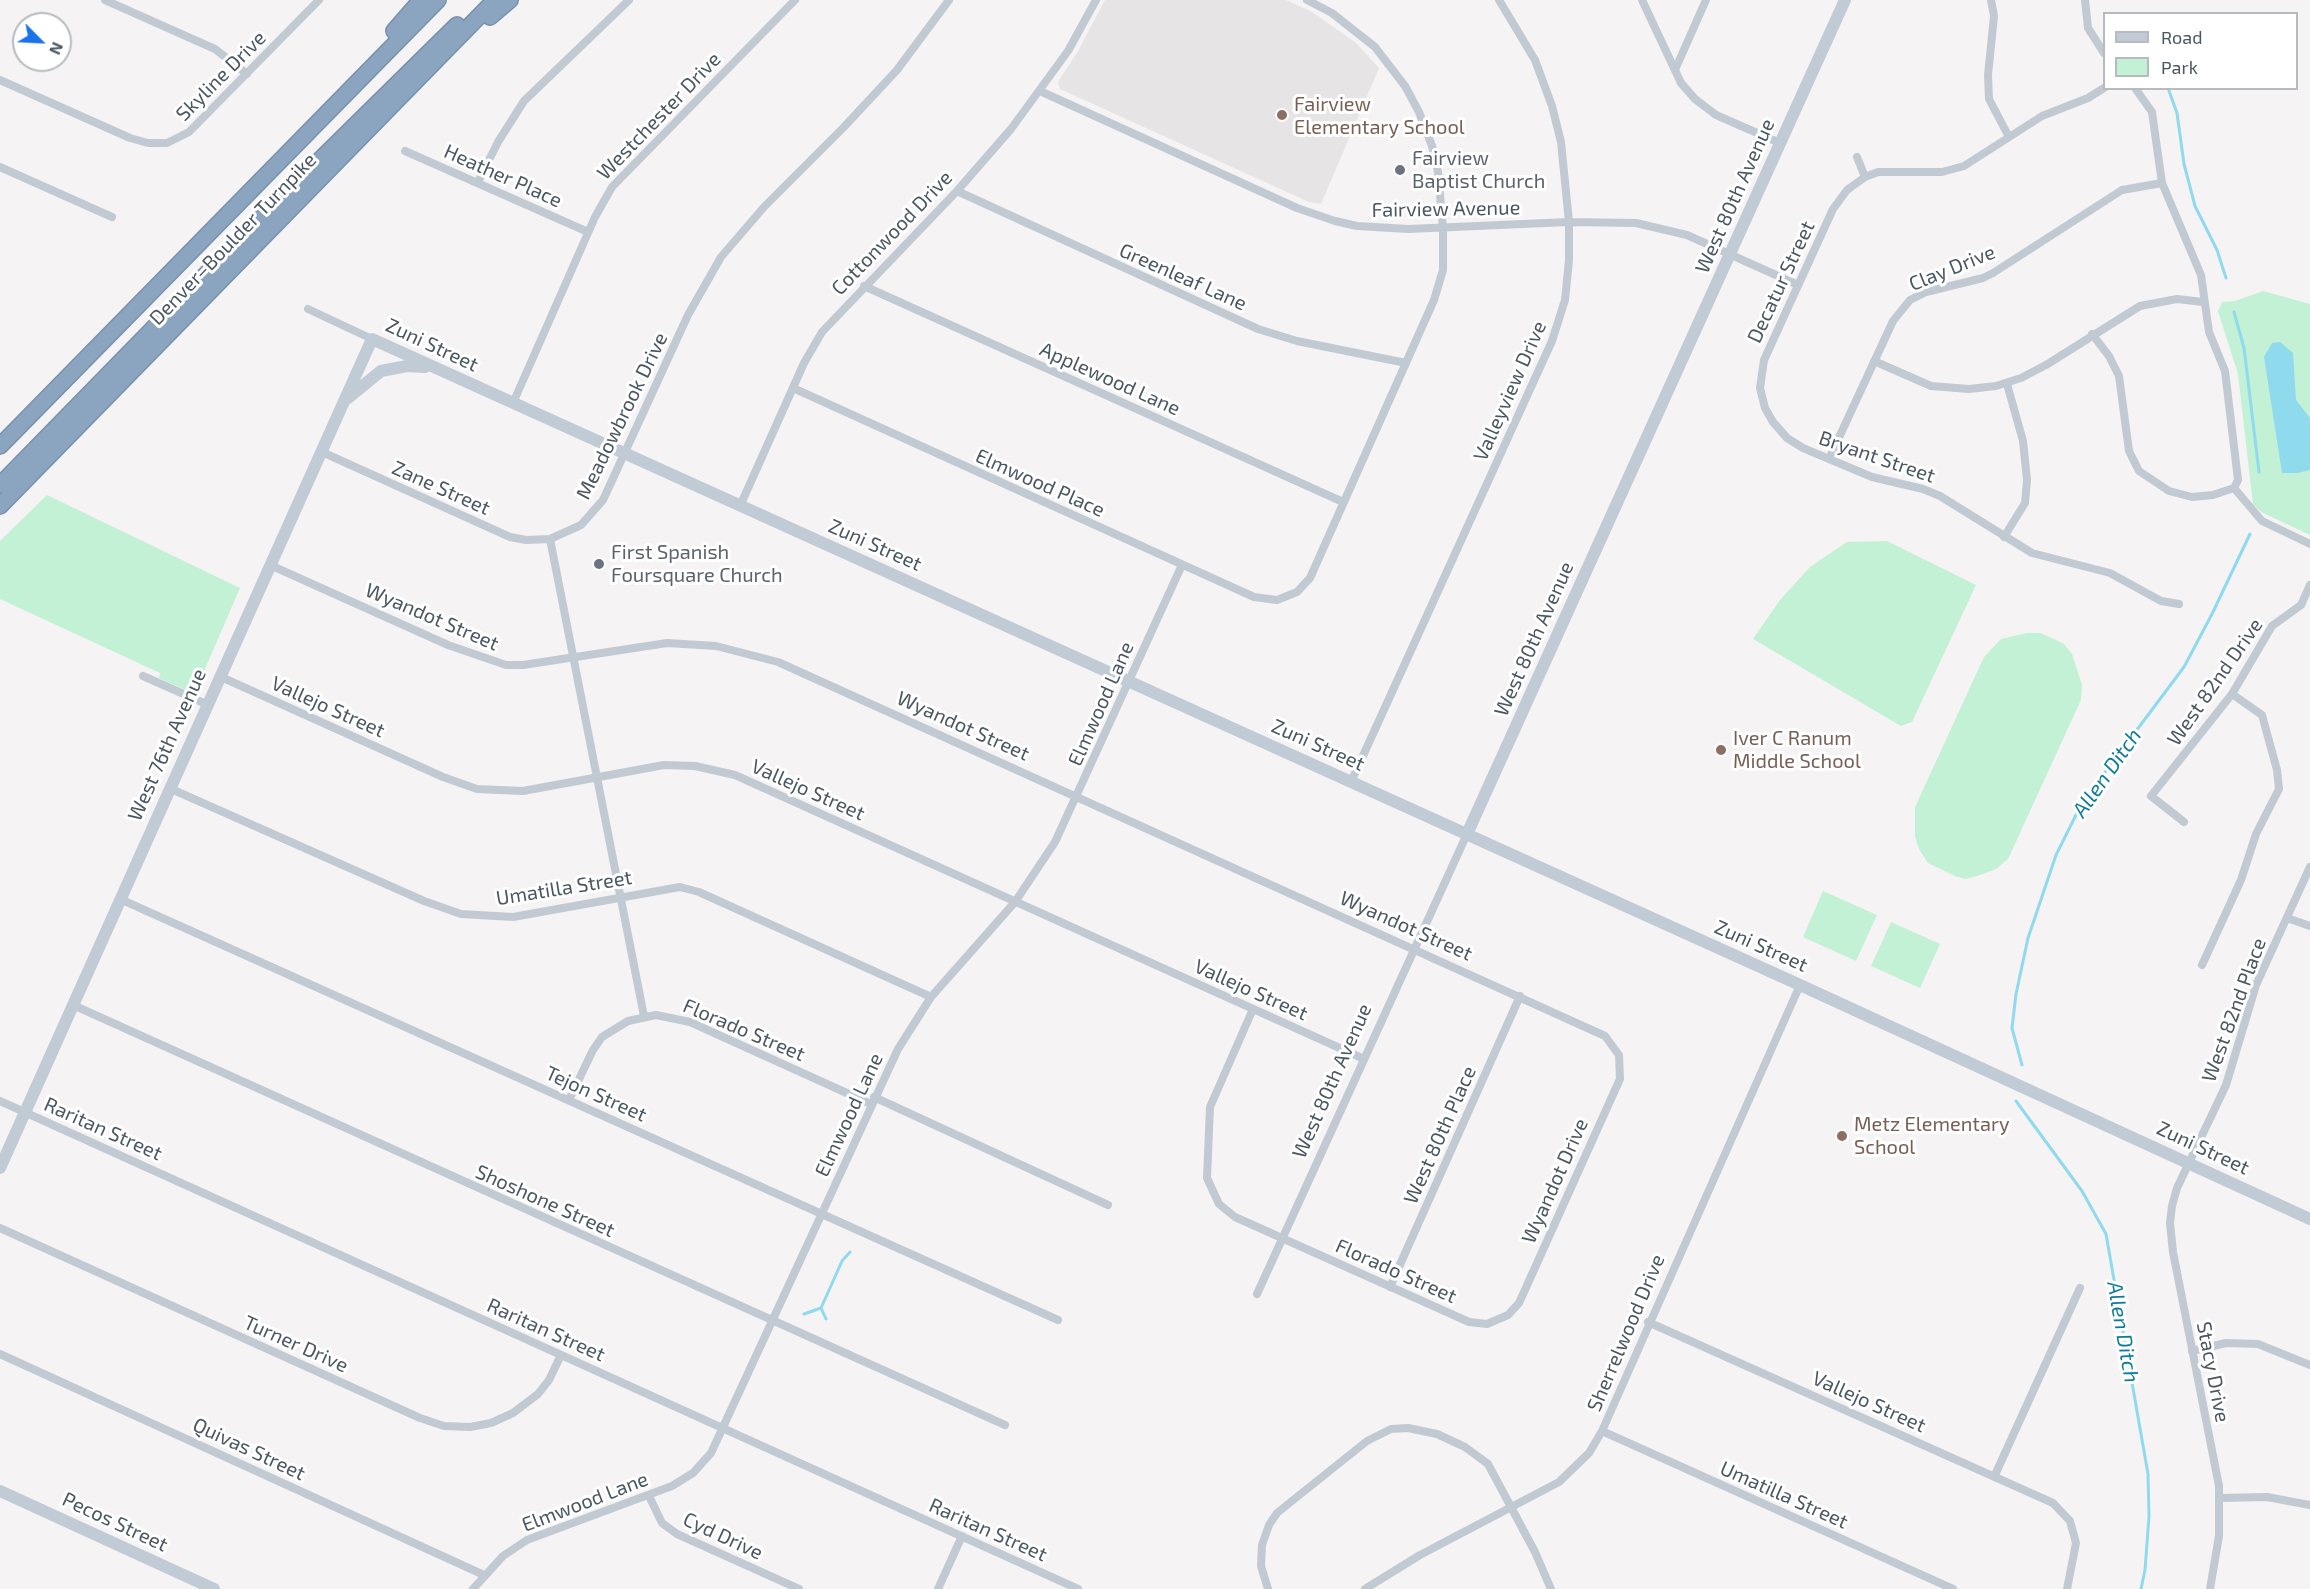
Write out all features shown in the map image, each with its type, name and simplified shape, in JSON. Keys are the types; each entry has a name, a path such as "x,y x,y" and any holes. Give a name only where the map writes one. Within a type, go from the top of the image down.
{"highway":[{"path":"262,179 421,0"},
{"name":"Denver–Boulder Turnpike","path":"0,446 438,0"},
{"path":"0,484 260,219 483,0"},
{"name":"Denver–Boulder Turnpike","path":"0,506 495,0"},
{"path":"369,129 510,0"}],"street":[{"path":"105,0 215,49 247,74"},
{"name":"Skyline Drive","path":"0,80 130,138 160,144 175,140 189,132 319,0"},
{"path":"478,182 498,142 524,101 629,0"},
{"name":"Westchester Drive","path":"513,404 603,201 623,173 795,0"},
{"name":"Meadowbrook Drive","path":"550,539 568,533 587,520 603,500 688,315 721,257 764,207 897,70 949,0"},
{"name":"Cottonwood Drive","path":"740,506 793,388 822,332 957,191 1040,91 1068,51 1096,0"},
{"path":"1307,0 1332,13 1364,37 1405,86 1419,112 1432,146 1441,192 1443,228 1441,282 1343,502"},
{"name":"Valleyview Drive","path":"1351,782 1552,341 1565,300 1569,222 1565,167 1552,106 1534,60 1499,0"},
{"path":"1642,0 1675,70 1687,90 1702,106 1780,143"},
{"path":"1675,70 1706,0"},
{"name":"West 80th Avenue","path":"1257,1294 1845,0"},
{"path":"1991,0 1994,16 1988,75 1989,99 2009,136"},
{"path":"2085,0 2088,28 2103,51"},
{"name":"Decatur Street","path":"1768,415 1762,398 1760,373 1764,360 1833,209 1847,190 1865,177 1891,170 1936,173 1964,166 2048,113 2088,98 2103,89"},
{"path":"2092,334 2109,356 2119,376 2129,451 2139,471 2169,491 2192,497 2213,495 2234,488 2238,480 2224,371 2209,332 2199,269 2162,183 2152,112 2136,90"},
{"name":"Fairview Avenue","path":"1040,91 1314,215 1357,226 1443,228 1569,222 1649,225 1687,235 1798,285"},
{"name":"Heather Place","path":"405,151 588,232"},
{"path":"1857,157 1865,177"},
{"path":"0,167 112,217"},
{"name":"Clay Drive","path":"1829,459 1897,314 1917,296 1983,278 2112,195 2132,187 2162,183"},
{"name":"Greenleaf Lane","path":"957,191 1258,329 1297,341 1406,363"},
{"name":"Applewood Lane","path":"864,286 1343,502"},
{"path":"1874,361 1931,386 1969,389 2007,384 2046,365 2092,334 2149,303 2177,299 2203,302"},
{"name":"Zuni Street","path":"309,309 513,404 1800,985 2310,1219"},
{"name":"West 76th Avenue","path":"0,1168 206,704 372,339"},
{"path":"343,404 363,383 381,371 407,366 439,369"},
{"path":"2004,537 2025,503 2027,480 2023,441 2007,384"},
{"name":"Elmwood Place","path":"793,388 1254,597 1277,600 1297,592 1310,578 1343,502"},
{"name":"Bryant Street","path":"1768,415 1787,438 1872,477 1923,489 1940,496 2032,553 2110,573 2162,601 2179,604"},
{"name":"Zane Street","path":"322,452 510,537 526,540 550,539"},
{"path":"2234,488 2262,521 2310,544"},
{"path":"550,539 644,1016"},
{"name":"Wyandot Street","path":"270,565 490,662 515,665 667,643 701,644 747,652 813,676 1415,948 1598,1032 1615,1046"},
{"name":"Elmwood Lane","path":"473,1589 503,1556 527,1540 650,1496 693,1473 711,1453 724,1429 872,1100 906,1035 931,997 1016,902 1050,850 1182,566"},
{"name":"West 82nd Drive","path":"2184,822 2151,796 2232,694 2272,626 2301,605 2310,585"},
{"path":"143,676 206,704"},
{"name":"Vallejo Street","path":"219,676 443,777 477,789 516,792 664,765 718,770 735,775 1364,1059"},
{"path":"2202,965 2241,880 2256,834 2279,789 2277,771 2262,715 2232,694"},
{"name":"Umatilla Street","path":"169,788 424,902 461,914 513,917 673,887 692,890 931,997"},
{"name":"West 82nd Place","path":"2189,1163 2226,1085 2256,985 2310,867"},
{"name":"Tejon Street","path":"120,899 1058,1320"},
{"path":"2287,918 2310,926"},
{"name":"Sherrelwood Drive","path":"1365,1589 1420,1555 1569,1474 1589,1453 1602,1431 1648,1322 1800,985"},
{"name":"West 80th Place","path":"1390,1287 1520,996"},
{"name":"Shoshone Street","path":"73,1005 772,1323 1005,1425"},
{"path":"1253,1009 1212,1099 1207,1178 1215,1199 1225,1210 1283,1239"},
{"name":"Florado Street","path":"569,1100 593,1050 602,1037 628,1021 644,1016 668,1016 690,1022 872,1100 1108,1205"},
{"name":"Wyandot Drive","path":"1498,1321 1508,1315 1519,1303 1616,1087 1621,1064 1615,1046"},
{"name":"Raritan Street","path":"0,1101 962,1536 1066,1587 1078,1589"},
{"name":"Stacy Drive","path":"2189,1163 2175,1196 2170,1223 2173,1252 2220,1498 2219,1536 2210,1589"},
{"name":"Turner Drive","path":"0,1228 410,1413 444,1426 470,1427 491,1423 513,1413 538,1394 549,1380 561,1355"},
{"name":"Florado Street","path":"1283,1239 1469,1322 1487,1324 1498,1321"},
{"path":"1995,1475 2080,1288"},
{"name":"Vallejo Street","path":"1648,1322 1995,1475 2053,1503 2070,1521 2076,1551 2067,1589"},
{"path":"2192,1351 2226,1343 2258,1344 2310,1365"},
{"name":"Quivas Street","path":"0,1354 484,1575"},
{"path":"1268,1589 1262,1566 1262,1545 1269,1525 1277,1513 1367,1441 1391,1430 1428,1431 1465,1447 1488,1464 1551,1589"},
{"name":"Umatilla Street","path":"1602,1431 1953,1589"},
{"name":"Pecos Street","path":"0,1491 214,1589"},
{"name":"Cyd Drive","path":"650,1496 662,1523 676,1534 799,1589"},
{"path":"2220,1498 2267,1497 2310,1505"},
{"path":"938,1589 962,1536"}],"shaded area":[{"path":"1105,0 1286,0 1312,12 1355,42 1379,68 1321,204 1309,202 1060,89 1058,82 1078,51"}],"green space":[{"path":"2263,291 2310,304 2310,535 2261,512 2253,504 2238,374 2218,311 2222,302 2235,301"},
{"path":"47,495 240,588 198,685 190,692 159,678 160,673 0,599 0,541"},
{"path":"1887,541 1976,585 1912,722 1901,726 1753,639 1780,600 1810,567 1847,542"},
{"path":"2027,633 2040,633 2064,644 2072,654 2082,685 2081,700 2008,859 1996,869 1966,879 1928,863 1915,837 1915,807 1984,657 2001,639"},
{"path":"1823,891 1877,915 1856,961 1803,937"},
{"path":"1891,922 1940,944 1920,988 1871,966"}],"water":[{"path":"2280,342 2293,353 2296,400 2310,418 2310,470 2298,473 2282,473 2264,357 2272,343"}],"waterway":[{"name":"Allen Ditch","path":"2169,90 2177,113 2184,164 2195,206 2217,250 2226,278"},
{"name":"Allen Ditch","path":"2234,312 2244,348 2259,472"},
{"name":"Allen Ditch","path":"2022,1065 2012,1028 2016,994 2028,938 2056,855 2082,803 2184,667 2250,534"},
{"name":"Allen Ditch","path":"2016,1101 2082,1191 2106,1234 2148,1474 2149,1516 2145,1570 2141,1589"},
{"path":"804,1314 821,1308 842,1261 850,1252"},
{"path":"821,1308 826,1319"}],"place":[{"name":"Fairview Elementary School","path":"1282,115"},
{"name":"Fairview Baptist Church","path":"1400,170"},
{"name":"First Spanish Foursquare Church","path":"599,564"},
{"name":"Iver C Ranum Middle School","path":"1721,750"},
{"name":"Metz Elementary School","path":"1842,1136"}]}
